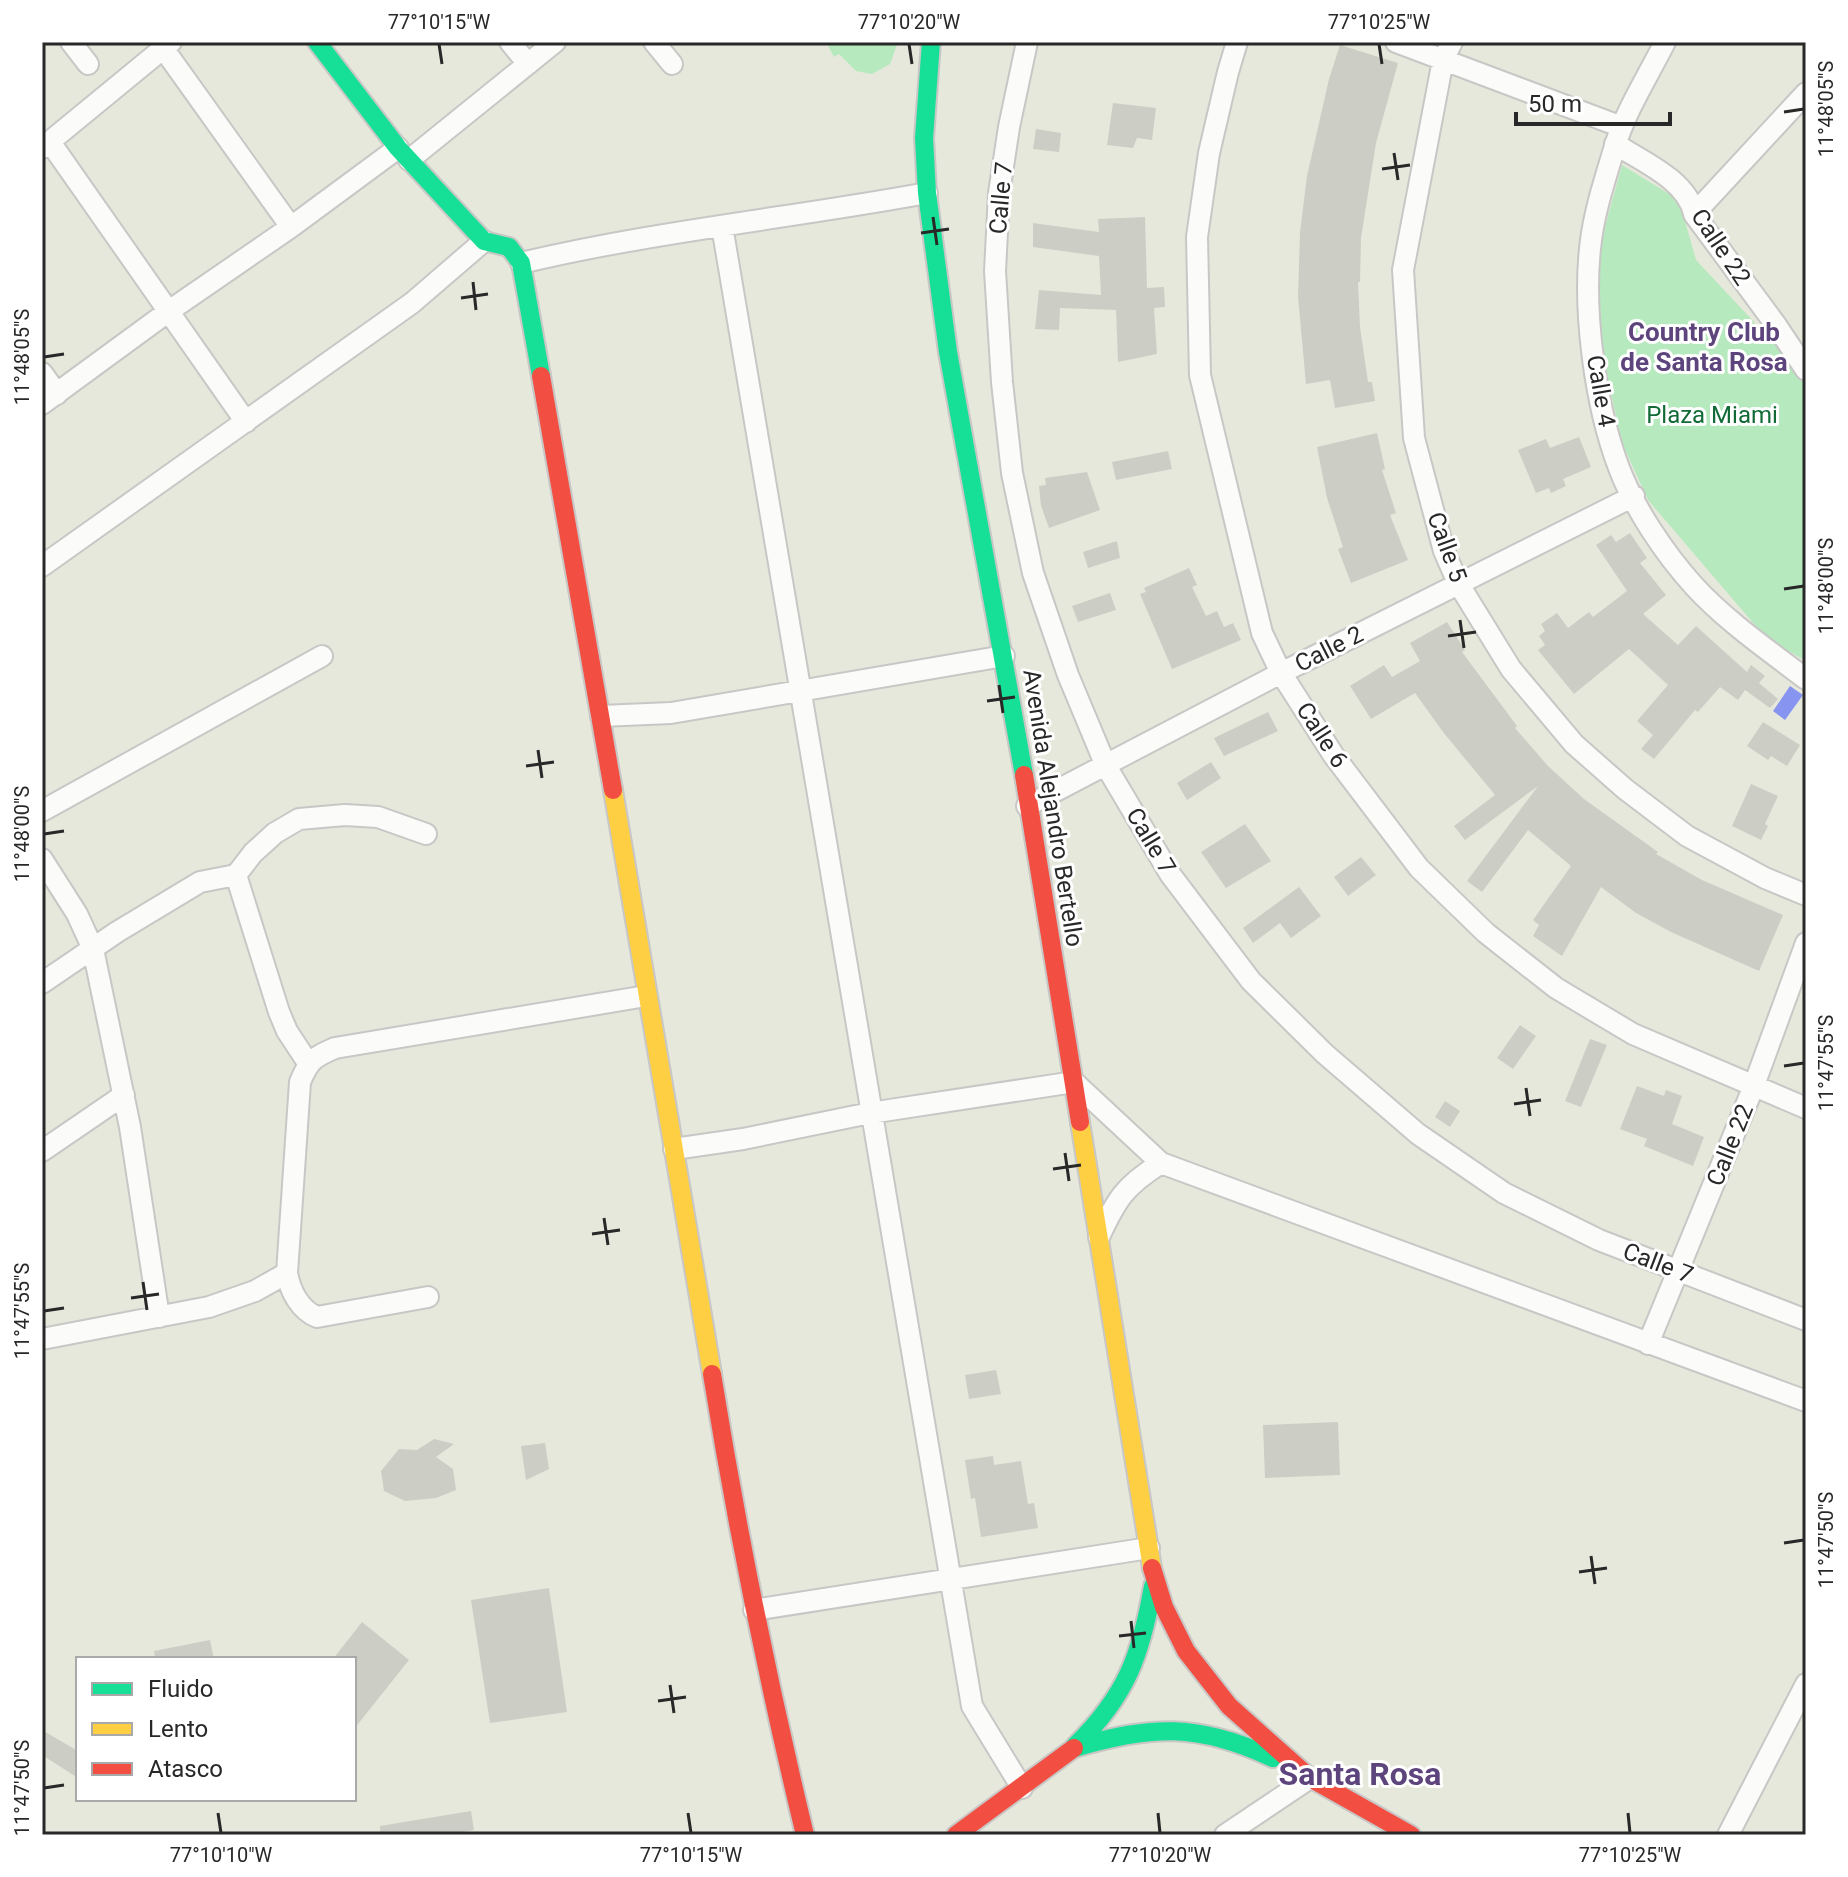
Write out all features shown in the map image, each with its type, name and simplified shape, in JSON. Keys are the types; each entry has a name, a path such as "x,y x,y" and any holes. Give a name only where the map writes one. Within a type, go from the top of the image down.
{"main road":[{"path":"317,42 403,154 484,241 509,247 521,263 601,716 736,1521 805,1835"},
{"name":"Avenida Alejandro Bertello","path":"931,42 924,138 927,193 948,352 1004,656 1154,1581 1171,1627 1202,1679 1227,1706 1310,1778"},
{"name":"Avenida Alejandro Bertello","path":"956,1835 1074,1748 1106,1714 1131,1672 1146,1625 1154,1581"},
{"name":"Avenida Alejandro Bertello","path":"1074,1748 1120,1733 1168,1729 1215,1734 1254,1748 1411,1835"}],"street":[{"path":"71,42 88,64"},
{"path":"510,42 528,64"},
{"path":"42,373 49,399 169,311 403,154 555,42"},
{"path":"654,42 672,64"},
{"name":"Calle 7","path":"1027,42 999,193 995,271 1012,473 1033,573 1068,675 1106,766 1170,874 1251,981 1325,1054 1418,1134 1504,1193 1599,1240 1806,1320"},
{"name":"Calle 6","path":"1237,42 1209,153 1197,237 1200,375 1262,633 1281,673 1334,756 1419,868 1486,933 1556,988 1633,1034 1753,1088 1806,1108"},
{"name":"Calle 22","path":"1396,42 1448,51 1619,136 1671,180 1692,204 1694,214 1806,370"},
{"name":"Calle 4","path":"1665,42 1619,136 1591,240 1588,300 1606,429 1620,471 1666,552 1695,587 1734,623 1806,679"},
{"path":"246,422 169,311 46,145 167,45 291,227"},
{"name":"Calle 5","path":"1448,51 1403,270 1414,438 1444,551 1458,583 1511,669 1574,744 1625,789 1687,836 1765,878 1806,895"},
{"path":"1694,214 1806,93"},
{"path":"521,263 593,246 927,193"},
{"path":"722,226 972,1706 1022,1788"},
{"path":"42,566 412,303 484,241"},
{"name":"Calle 2","path":"1027,806 1281,673 1634,496"},
{"path":"42,811 322,656"},
{"path":"601,716 671,713 1004,656"},
{"path":"42,983 200,882 236,875 253,853 275,833 299,819 345,815 378,817 426,834"},
{"path":"42,859 77,914 93,949 124,1095 159,1317"},
{"path":"236,875 279,1012 287,1031 308,1063"},
{"name":"Calle 22","path":"1648,1344 1753,1088 1806,943"},
{"path":"428,1297 317,1317 301,1306 289,1285 287,1273 300,1082 308,1063 335,1048 646,996"},
{"path":"674,1149 743,1139 870,1113 1074,1082 1161,1163 1806,1401"},
{"path":"42,1151 124,1095"},
{"path":"1099,1237 1113,1206 1134,1180 1161,1163"},
{"path":"42,1339 232,1300 287,1273"},
{"path":"754,1610 1149,1548"},
{"path":"1728,1835 1806,1684"},
{"path":"1231,1833 1310,1778"}],"green space":[{"path":"826,42 898,42 890,64 872,74 856,71 839,54 834,57"},
{"name":"Plaza Miami","path":"1622,165 1679,200 1696,260 1806,381 1806,661 1766,638 1648,500 1622,443 1601,348 1599,249"}],"water":[{"path":"1790,686 1803,695 1785,720 1773,711"}],"building":[{"path":"1340,45 1398,63 1376,143 1361,238 1358,282 1360,327 1368,382 1372,382 1375,401 1335,408 1330,380 1306,384 1298,297 1300,232 1307,176"},
{"path":"1113,103 1156,108 1152,140 1137,138 1133,148 1107,145"},
{"path":"1036,129 1061,133 1059,152 1033,149"},
{"path":"1145,217 1147,288 1164,287 1165,307 1154,308 1157,354 1118,362 1116,310 1060,308 1059,330 1035,329 1039,290 1101,295 1099,256 1033,247 1033,223 1099,232 1098,219"},
{"path":"1377,433 1385,469 1382,470 1396,513 1390,515 1408,560 1351,583 1338,549 1343,547 1327,498 1317,447"},
{"path":"1579,437 1591,467 1563,479 1566,486 1551,493 1549,488 1536,493 1518,450 1546,439 1550,448"},
{"path":"1168,451 1172,469 1116,480 1112,462"},
{"path":"1087,472 1100,510 1049,528 1041,506 1039,486 1046,485 1045,478"},
{"path":"1630,533 1647,558 1640,563 1666,595 1643,614 1678,645 1696,626 1747,672 1751,665 1765,676 1759,683 1778,699 1770,708 1745,690 1738,700 1720,687 1698,712 1695,710 1654,759 1641,749 1653,735 1637,721 1668,685 1629,649 1574,694 1538,650 1545,645 1539,636 1545,631 1541,624 1557,613 1568,628 1589,612 1593,617 1627,591 1596,545 1611,535 1616,542"},
{"path":"1117,541 1120,558 1088,568 1083,552"},
{"path":"1189,568 1197,585 1192,587 1206,616 1217,611 1224,627 1233,623 1241,640 1172,669 1140,594 1146,592 1144,588"},
{"path":"1110,593 1116,610 1078,622 1072,606"},
{"path":"1447,622 1465,650 1462,652 1517,726 1515,728 1548,766 1584,799 1658,852 1656,854 1702,880 1783,915 1759,971 1671,932 1636,913 1601,887 1562,956 1533,936 1539,925 1533,920 1571,866 1528,830 1482,892 1467,881 1538,786 1465,840 1454,826 1495,795 1415,693 1371,719 1350,686 1384,665 1392,677 1420,661 1410,643"},
{"path":"1268,712 1278,731 1224,756 1214,738"},
{"path":"1763,722 1800,745 1787,766 1771,756 1768,760 1747,746"},
{"path":"1211,762 1221,778 1187,800 1177,783"},
{"path":"1751,784 1778,796 1761,840 1732,826"},
{"path":"1245,824 1271,861 1226,888 1201,852"},
{"path":"1361,857 1376,875 1348,896 1334,877"},
{"path":"1299,887 1321,916 1291,938 1280,923 1253,943 1243,928"},
{"path":"1520,1025 1536,1036 1513,1069 1497,1058"},
{"path":"1590,1039 1607,1045 1581,1107 1565,1101"},
{"path":"1637,1086 1664,1096 1666,1090 1682,1096 1672,1124 1704,1137 1693,1166 1644,1146 1647,1139 1620,1129"},
{"path":"1445,1101 1460,1111 1450,1127 1435,1117"},
{"path":"996,1370 1001,1394 969,1399 965,1375"},
{"path":"1338,1422 1340,1475 1265,1478 1263,1425"},
{"path":"434,1439 454,1444 436,1457 453,1469 456,1490 436,1498 405,1501 384,1491 381,1471 399,1449 417,1450"},
{"path":"545,1443 549,1469 526,1480 521,1446"},
{"path":"993,1456 994,1465 1021,1461 1028,1504 1034,1503 1038,1528 981,1537 965,1460"},
{"path":"549,1588 567,1712 490,1723 471,1600"},
{"path":"362,1622 409,1660 356,1726 356,1657 335,1657"},
{"path":"210,1640 214,1657 155,1657 154,1651"},
{"path":"42,1730 76,1750 76,1777 42,1755"},
{"path":"471,1811 474,1830 444,1835 380,1835 380,1826"}],"traffic: fast":[{"path":"317,42 398,148 484,241 509,247 521,263 541,376"},
{"path":"931,42 924,138 927,193 948,352 1024,775"},
{"path":"1075,1746 1107,1710 1129,1674 1143,1634 1153,1586"},
{"path":"1074,1748 1127,1735 1175,1731 1221,1738 1273,1758"}],"traffic: slow":[{"path":"613,790 712,1374"},
{"path":"1080,1122 1152,1568"}],"traffic: jam":[{"path":"541,376 613,790"},
{"path":"1024,775 1080,1122"},
{"path":"712,1374 754,1605 805,1835"},
{"path":"1152,1568 1164,1607 1186,1651 1229,1706 1310,1778 1411,1835"},
{"path":"956,1835 1074,1748"}],"district":[{"name":"Country Club de Santa Rosa","path":"1704,347"},
{"name":"Santa Rosa","path":"1360,1774"}]}
